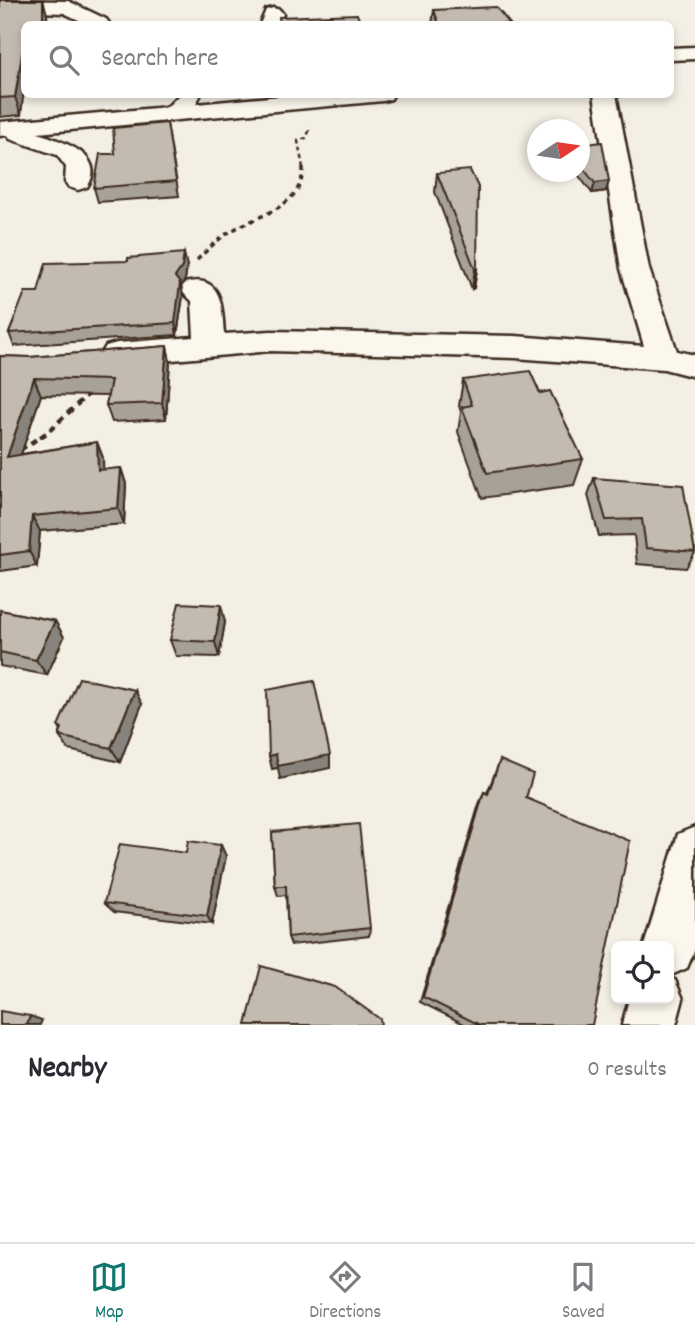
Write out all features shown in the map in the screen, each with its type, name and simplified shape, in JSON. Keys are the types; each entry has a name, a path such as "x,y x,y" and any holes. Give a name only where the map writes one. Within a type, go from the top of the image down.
{"street":[{"path":"16,0 38,6 68,7 95,21"},
{"path":"674,54 695,53"},
{"path":"174,113 190,98"},
{"path":"0,129 27,117 101,120 341,98"},
{"path":"606,98 635,269 664,358"},
{"path":"66,150 101,120"},
{"path":"0,129 66,150 79,167 78,182"},
{"path":"195,290 206,297 210,346"},
{"path":"99,355 271,341 501,347 664,358 695,366"},
{"path":"671,941 695,851"},
{"path":"649,1025 655,1004"}],"path":[{"path":"195,290 193,264 234,229 264,217 292,198 303,184 302,153 298,141 308,136 314,119 306,111 289,103"},
{"path":"12,454 37,442 88,394 99,355"}],"building":[{"path":"0,0 43,0 43,21 21,21 21,61 15,97 0,98"},
{"path":"496,7 508,21 438,21 434,10"},
{"path":"357,14 360,21 280,21 279,17"},
{"path":"167,123 176,181 94,188 100,154 115,154 113,128"},
{"path":"602,142 609,181 595,183 590,177 590,144"},
{"path":"470,170 478,187 477,269 437,173"},
{"path":"184,253 182,267 175,277 180,283 175,323 9,333 25,292 38,292 46,263 128,261 128,258"},
{"path":"167,346 162,403 106,405 111,380 34,378 7,457 97,442 98,470 121,468 118,508 32,516 29,551 0,555 0,356 30,357"},
{"path":"530,371 540,393 550,391 583,459 487,473 462,407 472,405 463,380"},
{"path":"594,478 683,485 695,552 646,548 642,519 606,520"},
{"path":"179,603 221,605 215,642 170,640"},
{"path":"0,610 55,621 36,660 0,652"},
{"path":"79,678 135,690 111,748 59,736 62,728 58,726"},
{"path":"314,681 330,755 278,766 276,754 269,756 267,690"},
{"path":"500,760 533,774 526,798 630,841 592,1025 480,1025 423,997 484,792 488,794"},
{"path":"359,824 370,928 288,937 286,886 275,886 272,832"},
{"path":"188,841 221,845 207,916 104,903 120,844 186,853"},
{"path":"261,966 335,987 380,1019 381,1025 246,1025"},
{"path":"0,1011 30,1016 27,1025 0,1025"}]}
